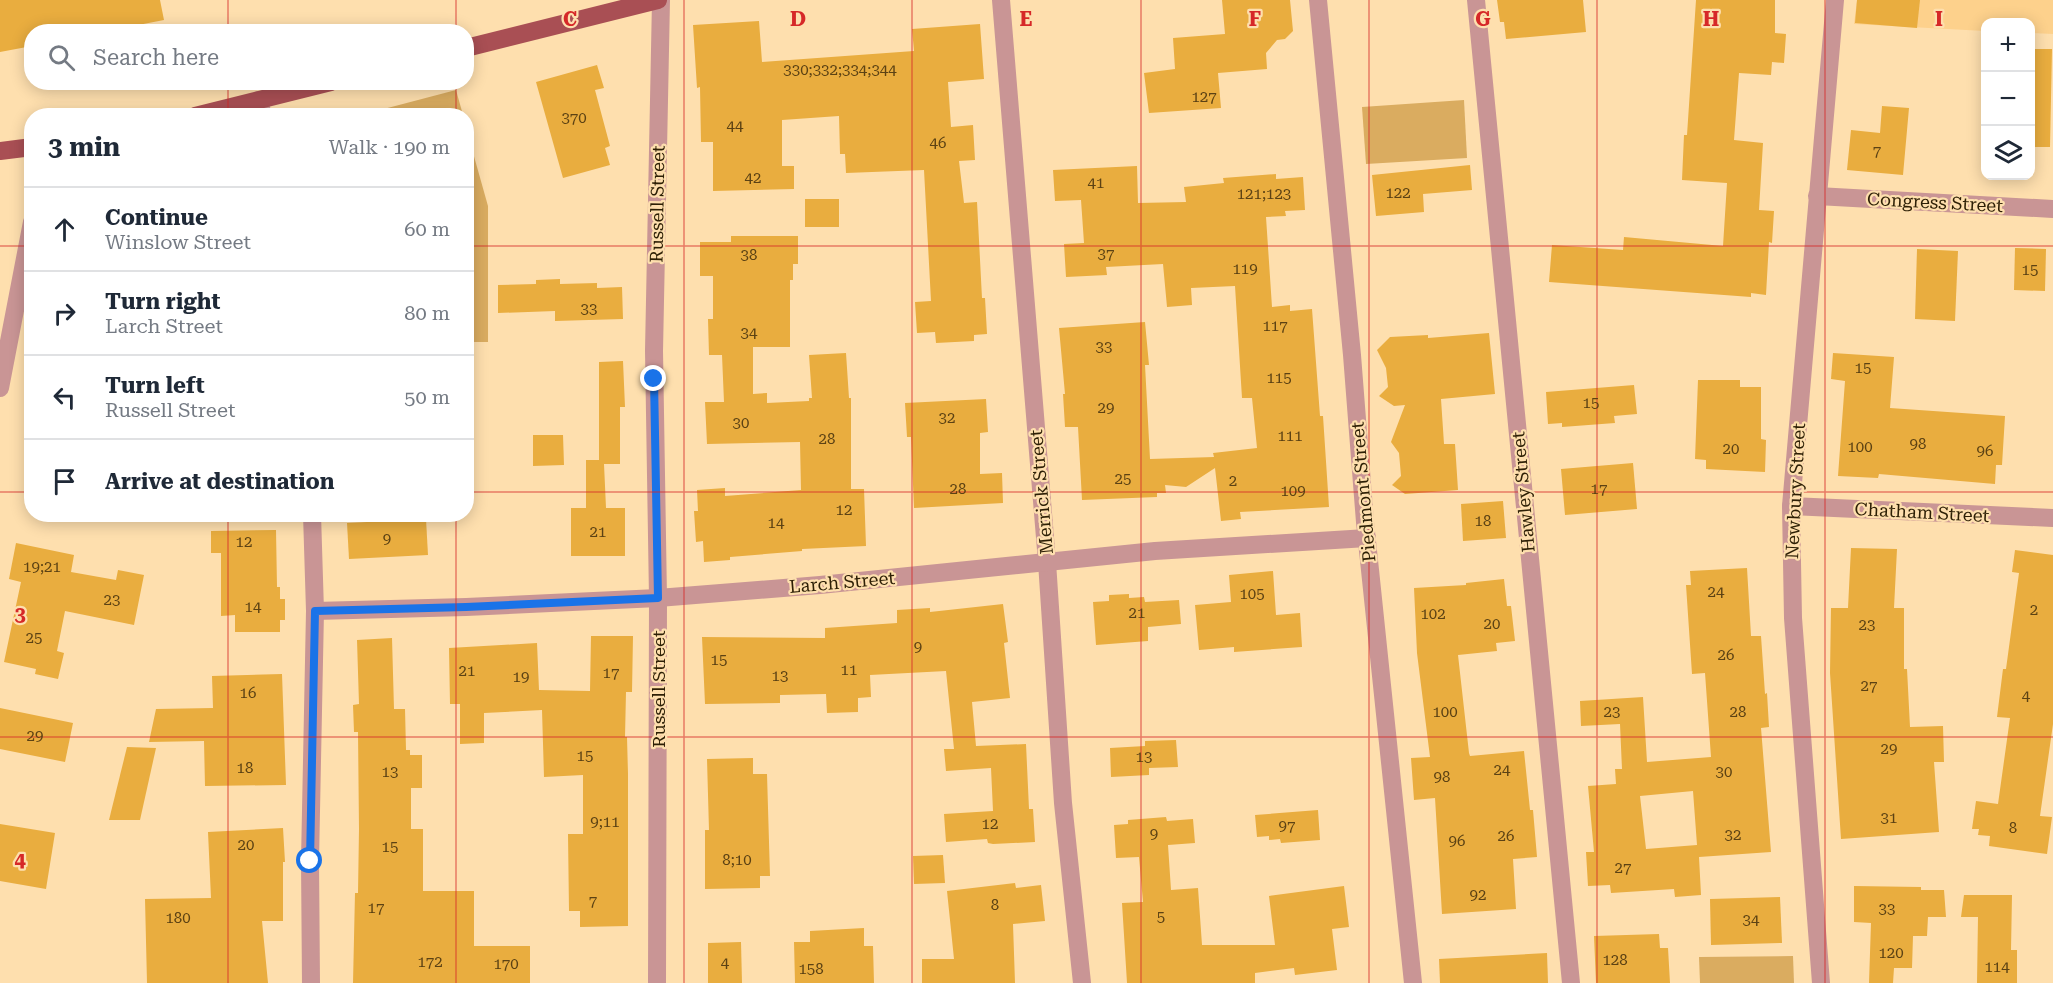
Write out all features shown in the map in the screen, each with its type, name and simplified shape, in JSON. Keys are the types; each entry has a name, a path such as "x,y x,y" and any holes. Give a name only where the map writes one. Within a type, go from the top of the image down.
{"main road":[{"path":"474,46 659,0"},
{"path":"261,108 309,90"},
{"path":"0,151 24,148"}],"street":[{"name":"Russell Street","path":"657,983 658,598 654,351 659,0"},
{"name":"Merrick Street","path":"1001,0 1047,562 1063,803 1082,983"},
{"name":"Piedmont Street","path":"1318,0 1367,538 1413,983"},
{"name":"Hawley Street","path":"1476,0 1571,983"},
{"name":"Newbury Street","path":"1821,983 1793,618 1791,506 1835,0"},
{"name":"Congress Street","path":"1817,196 2053,208"},
{"path":"0,388 24,264"},
{"name":"Chatham Street","path":"1791,506 2053,518"},
{"path":"311,983 310,861 315,611 312,522"},
{"name":"Larch Street","path":"315,611 658,598 820,585 1155,551 1367,538"}],"shaded area":[{"path":"1857,0 2053,0 2053,34 2035,33 2035,18 1981,18 1981,31 1854,24"},
{"path":"456,90 461,108 388,108"},
{"path":"1464,100 1467,158 1366,164 1362,107"},
{"path":"474,156 488,206 488,342 474,342"},
{"path":"1793,956 1794,983 1700,983 1699,957"}],"building":[{"path":"0,0 160,0 164,20 143,24 24,24 24,48 0,52"},
{"path":"1222,0 1290,0 1293,31 1285,39 1277,40 1266,53 1267,69 1218,73 1221,108 1149,113 1144,73 1175,69 1173,38 1225,34"},
{"path":"1497,0 1583,0 1586,32 1506,39 1504,22 1500,22"},
{"path":"1696,0 1775,0 1775,33 1786,34 1784,63 1772,62 1771,75 1739,73 1734,140 1763,143 1759,210 1774,211 1772,243 1769,242 1766,295 1751,293 1751,297 1549,282 1552,245 1623,250 1624,237 1723,246 1727,183 1682,180"},
{"path":"1857,0 1920,0 1917,28 1855,23"},
{"path":"759,21 762,62 914,51 912,29 980,24 984,79 948,82 951,127 973,125 975,160 959,161 964,203 977,202 982,298 985,298 987,334 974,335 974,341 936,343 935,332 917,333 915,302 931,301 924,170 846,173 845,154 840,154 839,116 782,120 782,166 794,166 794,189 713,191 713,142 701,142 700,87 697,88 693,25"},
{"path":"2035,49 2052,49 2050,147 2035,147"},
{"path":"597,65 604,88 595,90 610,146 605,148 610,165 563,178 536,82"},
{"path":"1882,106 1909,108 1903,175 1847,170 1851,130 1880,133"},
{"path":"1470,165 1472,190 1423,194 1424,212 1376,216 1372,175"},
{"path":"1137,166 1138,203 1186,202 1184,187 1224,183 1223,178 1276,174 1276,179 1303,177 1305,210 1285,211 1286,216 1266,217 1272,307 1290,305 1290,311 1312,309 1320,416 1323,416 1329,507 1240,512 1241,519 1221,521 1215,468 1186,487 1165,485 1166,493 1157,493 1157,497 1082,500 1078,427 1065,427 1063,394 1065,394 1059,328 1145,322 1149,365 1145,365 1150,459 1214,457 1213,453 1257,448 1252,398 1242,398 1235,286 1191,288 1192,305 1167,307 1163,264 1106,267 1107,275 1066,277 1064,244 1084,243 1081,200 1055,201 1053,170"},
{"path":"805,199 839,199 839,227 805,227"},
{"path":"731,236 798,236 798,264 793,264 793,280 790,280 790,347 753,347 753,394 767,393 767,403 809,401 809,398 812,398 809,355 846,353 849,398 851,398 851,489 864,489 866,546 802,549 802,551 730,557 730,560 704,562 703,541 696,542 694,511 698,511 697,490 725,488 725,496 801,490 800,442 707,444 705,402 724,402 722,355 709,355 708,319 713,319 713,276 700,276 700,242 731,242"},
{"path":"2015,248 2046,249 2045,291 2014,290"},
{"path":"1917,249 1958,251 1955,321 1915,319"},
{"path":"560,279 560,284 597,283 597,288 622,287 623,319 555,321 555,311 498,313 498,285 536,284 536,280"},
{"path":"1489,333 1495,394 1441,399 1444,444 1455,444 1458,490 1405,494 1392,485 1401,476 1399,453 1391,442 1405,405 1394,406 1379,396 1388,387 1386,368 1377,350 1390,337 1428,335 1428,338"},
{"path":"1833,353 1894,357 1890,408 2005,416 2002,465 1996,465 1995,484 1879,474 1878,478 1838,476 1845,381 1831,379"},
{"path":"623,361 625,407 620,407 620,464 604,464 606,508 625,508 625,556 571,556 571,508 586,508 586,460 599,460 599,362"},
{"path":"1698,380 1740,380 1740,387 1761,387 1761,439 1766,440 1765,472 1706,469 1706,460 1695,459"},
{"path":"1634,385 1637,414 1614,416 1615,423 1562,427 1562,423 1548,424 1546,392"},
{"path":"986,399 988,432 980,433 980,474 1002,473 1003,503 914,508 911,437 907,437 905,403"},
{"path":"533,435 563,435 564,465 533,466"},
{"path":"1633,463 1637,509 1565,515 1561,469"},
{"path":"1503,501 1506,538 1463,541 1461,504"},
{"path":"426,522 428,555 349,559 347,523"},
{"path":"276,530 277,587 280,587 280,599 285,599 285,620 280,620 280,632 235,632 235,615 221,616 221,553 211,553 211,531"},
{"path":"16,543 74,555 71,572 116,580 118,570 144,575 134,625 65,611 57,651 64,653 58,679 35,674 36,669 4,662 21,582 9,579"},
{"path":"1851,548 1897,549 1894,608 1904,608 1904,669 1907,669 1910,727 1943,726 1944,762 1934,762 1939,832 1841,839 1830,673 1831,608 1848,608"},
{"path":"2015,550 2053,555 2053,724 2040,816 2052,817 2047,854 1989,846 1990,836 1978,835 1979,829 1972,829 1976,801 1998,804 2010,718 1997,717 2019,573 2012,572"},
{"path":"1747,568 1751,636 1761,636 1765,694 1767,693 1769,727 1761,728 1771,852 1699,857 1701,895 1675,897 1674,889 1611,893 1610,885 1588,886 1586,852 1594,852 1588,786 1616,784 1615,769 1622,769 1620,724 1581,726 1580,701 1643,697 1647,762 1711,757 1705,673 1692,674 1686,585 1691,585 1690,571","holes":["1693,791 1697,845 1646,849 1640,796"]},
{"path":"1273,571 1276,615 1300,613 1302,647 1234,652 1234,647 1199,650 1195,605 1231,602 1229,575"},
{"path":"1504,579 1507,606 1511,606 1515,641 1496,643 1497,651 1458,655 1469,753 1470,756 1524,751 1537,857 1513,859 1516,909 1442,914 1435,798 1414,800 1411,758 1430,757 1417,653 1414,588 1466,585 1466,583"},
{"path":"1129,594 1129,598 1144,597 1145,602 1179,600 1181,624 1148,627 1148,641 1096,645 1093,602 1109,601 1109,595"},
{"path":"1003,604 1008,642 1004,643 1010,698 972,702 976,746 1026,744 1029,809 1033,809 1035,842 993,844 988,843 987,839 946,842 944,814 993,811 991,768 946,771 944,749 954,749 946,671 870,675 871,697 858,698 858,712 827,713 826,694 780,695 780,703 705,704 702,637 825,638 825,628 897,623 897,610 930,608 930,612"},
{"path":"591,636 633,636 632,692 626,692 625,737 627,737 628,774 628,926 580,927 580,911 569,911 568,834 583,834 583,775 544,777 542,710 484,713 484,743 460,744 460,704 450,704 449,648 537,643 539,690 590,691"},
{"path":"392,638 394,709 405,709 406,750 410,750 410,755 422,755 422,788 411,788 411,829 423,829 423,891 474,891 474,946 530,946 530,983 353,983 359,829 358,732 354,732 353,705 359,704 357,640"},
{"path":"282,674 286,785 205,786 204,741 149,742 156,709 213,708 212,676"},
{"path":"0,708 73,723 65,762 0,749"},
{"path":"1176,740 1178,767 1149,768 1149,775 1111,777 1110,748 1145,746 1145,741"},
{"path":"127,747 156,748 140,820 109,820"},
{"path":"753,758 753,774 767,774 770,876 760,876 760,888 705,889 705,830 709,830 707,759"},
{"path":"1318,810 1320,840 1281,843 1280,839 1269,840 1269,836 1257,837 1255,815"},
{"path":"1166,817 1167,821 1193,819 1195,843 1168,845 1171,890 1198,888 1202,945 1275,945 1269,896 1344,886 1349,927 1332,929 1337,970 1295,975 1294,968 1255,973 1255,983 1127,983 1122,903 1143,902 1139,857 1116,858 1114,825 1128,824 1128,820"},
{"path":"0,824 55,833 46,889 0,881"},
{"path":"283,828 285,862 283,862 283,921 262,921 268,983 147,983 145,899 211,898 208,832"},
{"path":"943,855 945,883 914,884 913,856"},
{"path":"1015,883 1016,888 1041,885 1045,921 1013,924 1015,983 922,983 922,959 954,959 947,891"},
{"path":"1854,886 1921,887 1921,890 1944,890 1946,917 1928,917 1927,936 1913,936 1912,968 1894,968 1893,983 1869,983 1871,923 1854,922"},
{"path":"1964,895 2012,895 2011,950 2017,950 2017,983 1977,983 1978,917 1961,917"},
{"path":"1780,897 1782,943 1711,945 1710,899"},
{"path":"864,928 864,946 873,946 874,983 795,983 794,942 810,942 810,931"},
{"path":"1659,934 1660,948 1668,948 1670,983 1596,983 1594,936"},
{"path":"741,942 742,983 708,983 708,943"},
{"path":"1547,953 1548,983 1440,983 1439,959"}],"route":[{"path":"310,861 315,611 658,598 654,379"}]}
